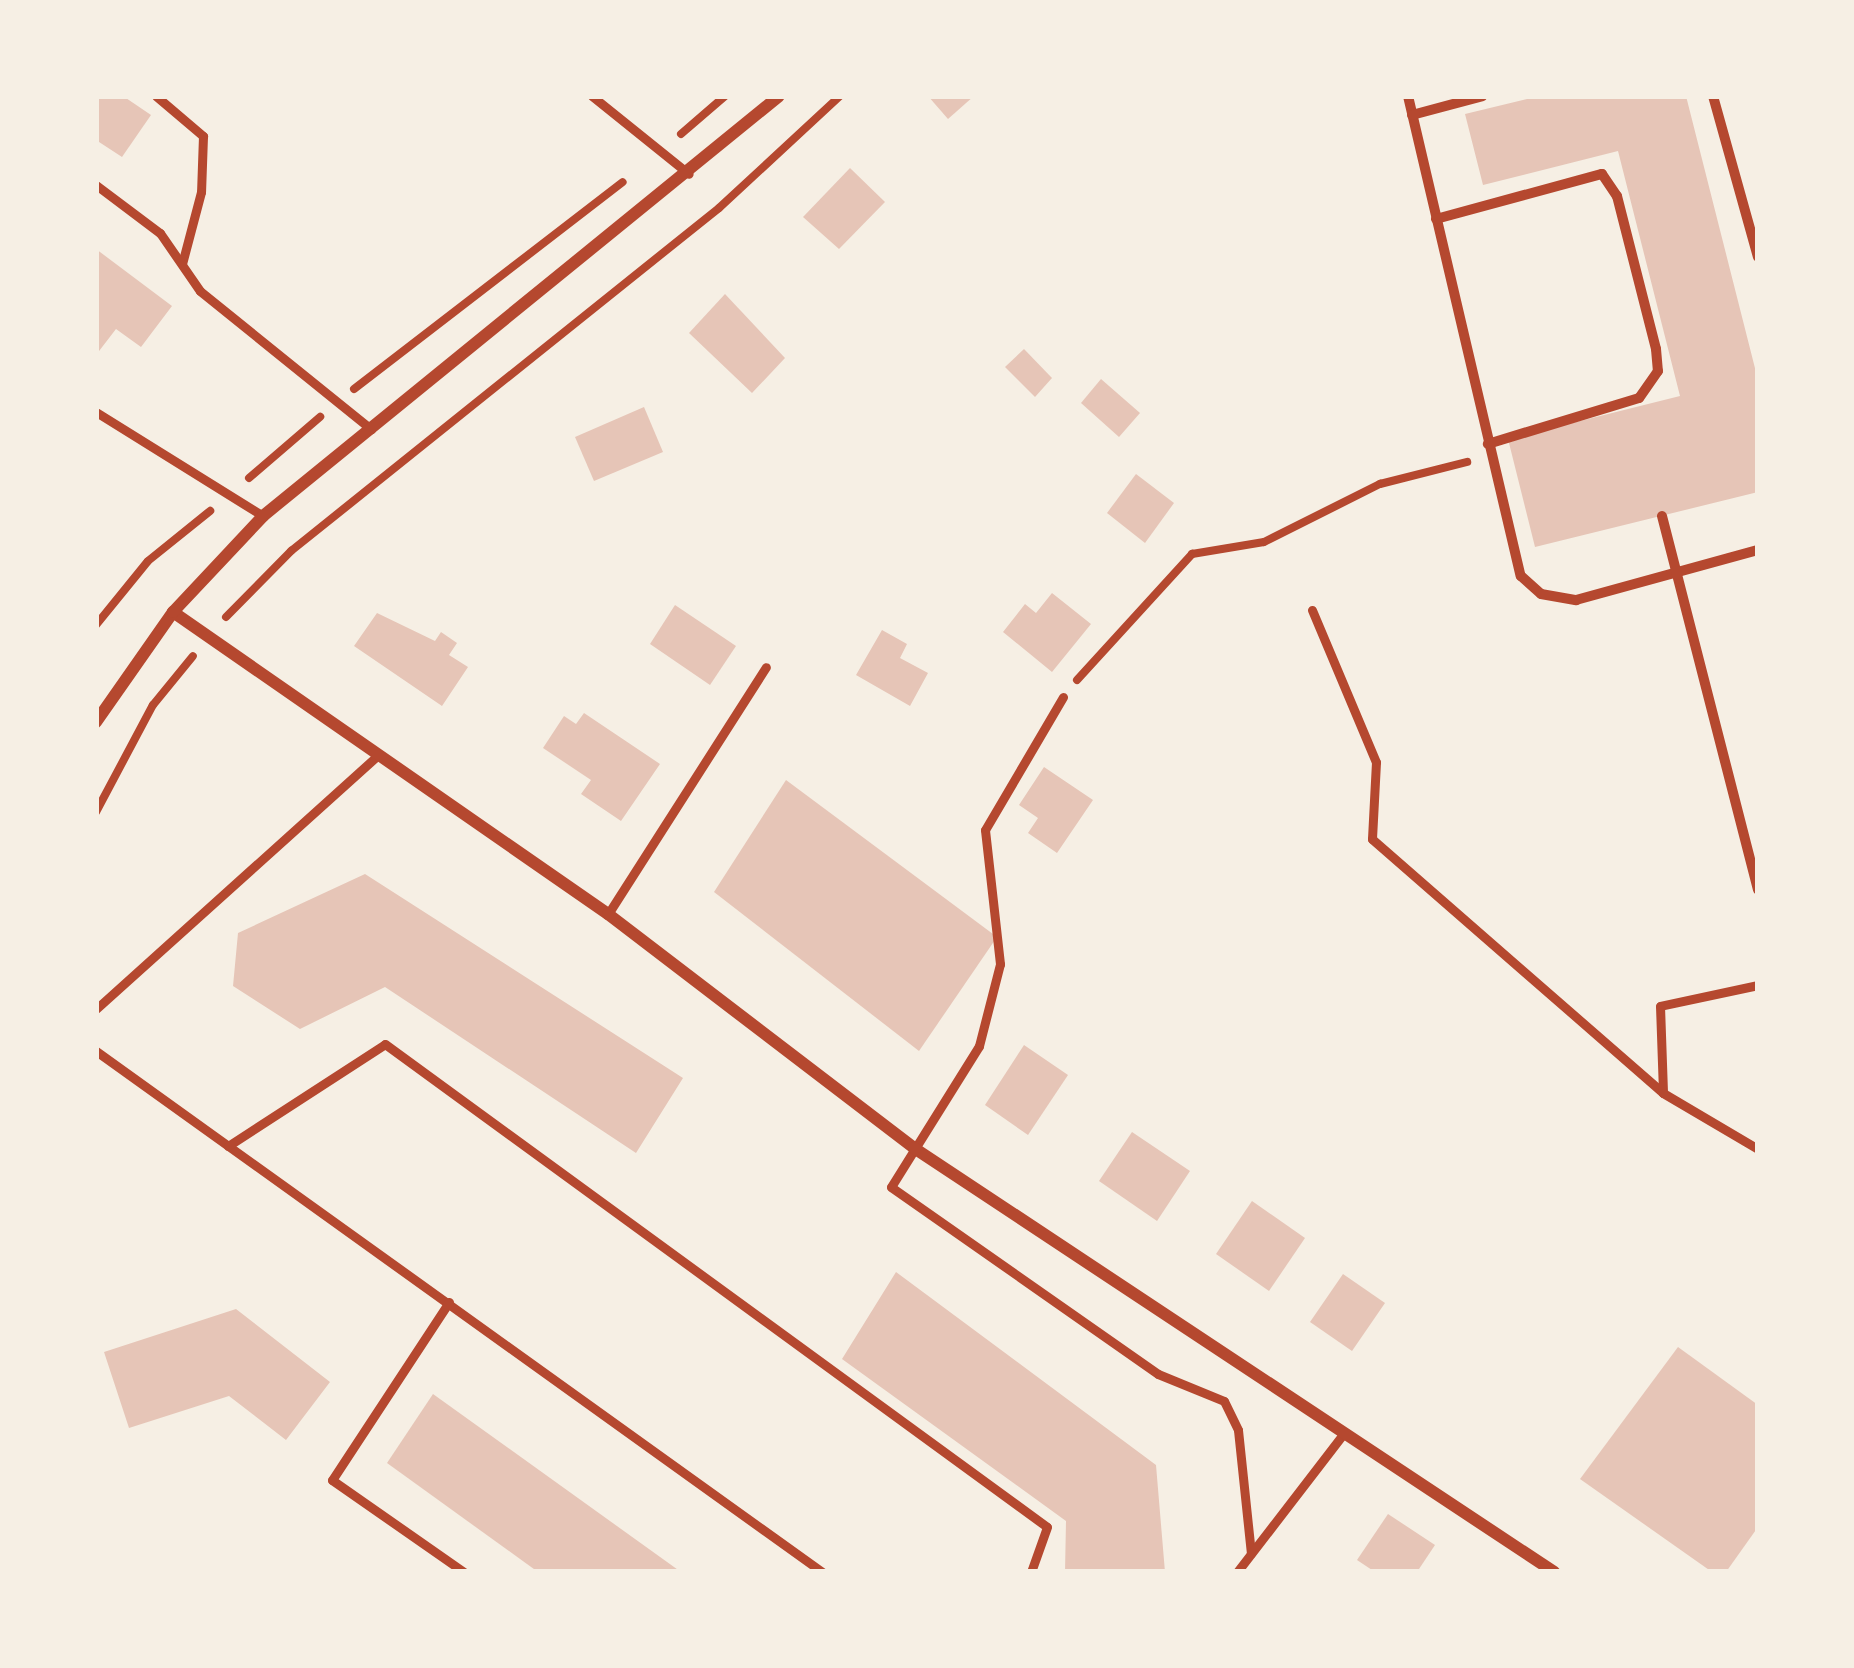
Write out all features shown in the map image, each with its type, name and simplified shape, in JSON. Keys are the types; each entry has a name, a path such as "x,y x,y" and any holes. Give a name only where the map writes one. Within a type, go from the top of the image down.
{"street":[{"path":"96,722 172,612 263,516 689,174 779,96"},
{"path":"1408,96 1513,562 1541,594 1576,600 1758,550"},
{"path":"1412,116 1483,96"},
{"path":"1713,96 1758,257"},
{"path":"1436,219 1602,174 1617,196 1656,349 1658,371 1639,398 1488,444"},
{"path":"1662,516 1758,890"},
{"path":"172,612 608,914 914,1148 1554,1572"}],"lane":[{"path":"156,96 203,136 201,192 182,265"},
{"path":"592,96 658,155 689,174"},
{"path":"96,185 160,233 200,291 371,429"},
{"path":"96,412 162,446 263,516"},
{"path":"1312,610 1376,763 1372,839 1664,1093 1758,1149"},
{"path":"608,914 766,667"},
{"path":"1063,697 985,830 1000,964 980,1046 891,1187 1158,1373 1224,1401 1238,1430 1251,1553"},
{"path":"96,1009 379,754"},
{"path":"1664,1093 1660,1006 1758,985"},
{"path":"228,1146 385,1044 1047,1527 1031,1572"},
{"path":"96,1051 822,1572"},
{"path":"448,1302 332,1480 464,1572"},
{"path":"1237,1572 1344,1433"}],"path":[{"path":"96,625 148,561 335,404 658,155 725,96"},
{"path":"96,812 153,706 209,635 291,551 719,208 840,96"},
{"path":"1063,697 1164,576 1192,554 1264,542 1427,468 1492,463"}],"building":[{"path":"96,96 123,96 151,115 122,157 96,140"},
{"path":"928,96 974,96 948,119"},
{"path":"1539,96 1686,96 1758,380 1758,492 1535,547 1508,439 1680,396 1618,151 1483,185 1465,114"},
{"path":"850,168 885,202 839,249 803,217"},
{"path":"96,249 172,306 141,347 116,329 96,355"},
{"path":"725,294 785,358 752,393 689,333"},
{"path":"1024,349 1052,378 1035,397 1005,367"},
{"path":"1101,379 1140,413 1119,437 1081,403"},
{"path":"644,407 663,452 594,481 575,437"},
{"path":"1136,474 1174,503 1145,543 1107,513"},
{"path":"1052,593 1091,624 1052,672 1003,632 1025,604 1036,613"},
{"path":"675,605 736,646 710,685 650,644"},
{"path":"377,613 435,641 441,632 457,643 449,655 468,667 442,706 354,646"},
{"path":"882,630 907,644 900,658 928,673 910,706 856,675"},
{"path":"584,713 660,764 621,821 581,794 591,780 543,748 564,716 576,724"},
{"path":"1044,767 1093,800 1057,853 1028,833 1038,818 1019,805"},
{"path":"786,780 997,937 919,1051 714,892"},
{"path":"365,874 683,1078 636,1153 385,987 300,1029 233,986 238,933"},
{"path":"1024,1045 1068,1075 1028,1135 985,1105"},
{"path":"1132,1132 1190,1171 1157,1221 1099,1181"},
{"path":"1252,1201 1305,1238 1269,1291 1216,1254"},
{"path":"896,1272 1156,1465 1165,1572 1065,1572 1066,1521 842,1359"},
{"path":"1343,1274 1385,1303 1352,1351 1310,1322"},
{"path":"236,1309 330,1382 286,1440 229,1396 129,1428 104,1352"},
{"path":"1678,1347 1758,1405 1758,1527 1726,1572 1712,1572 1580,1479"},
{"path":"433,1394 681,1572 538,1572 387,1463"},
{"path":"1388,1514 1435,1545 1417,1572 1375,1572 1357,1560"}]}
